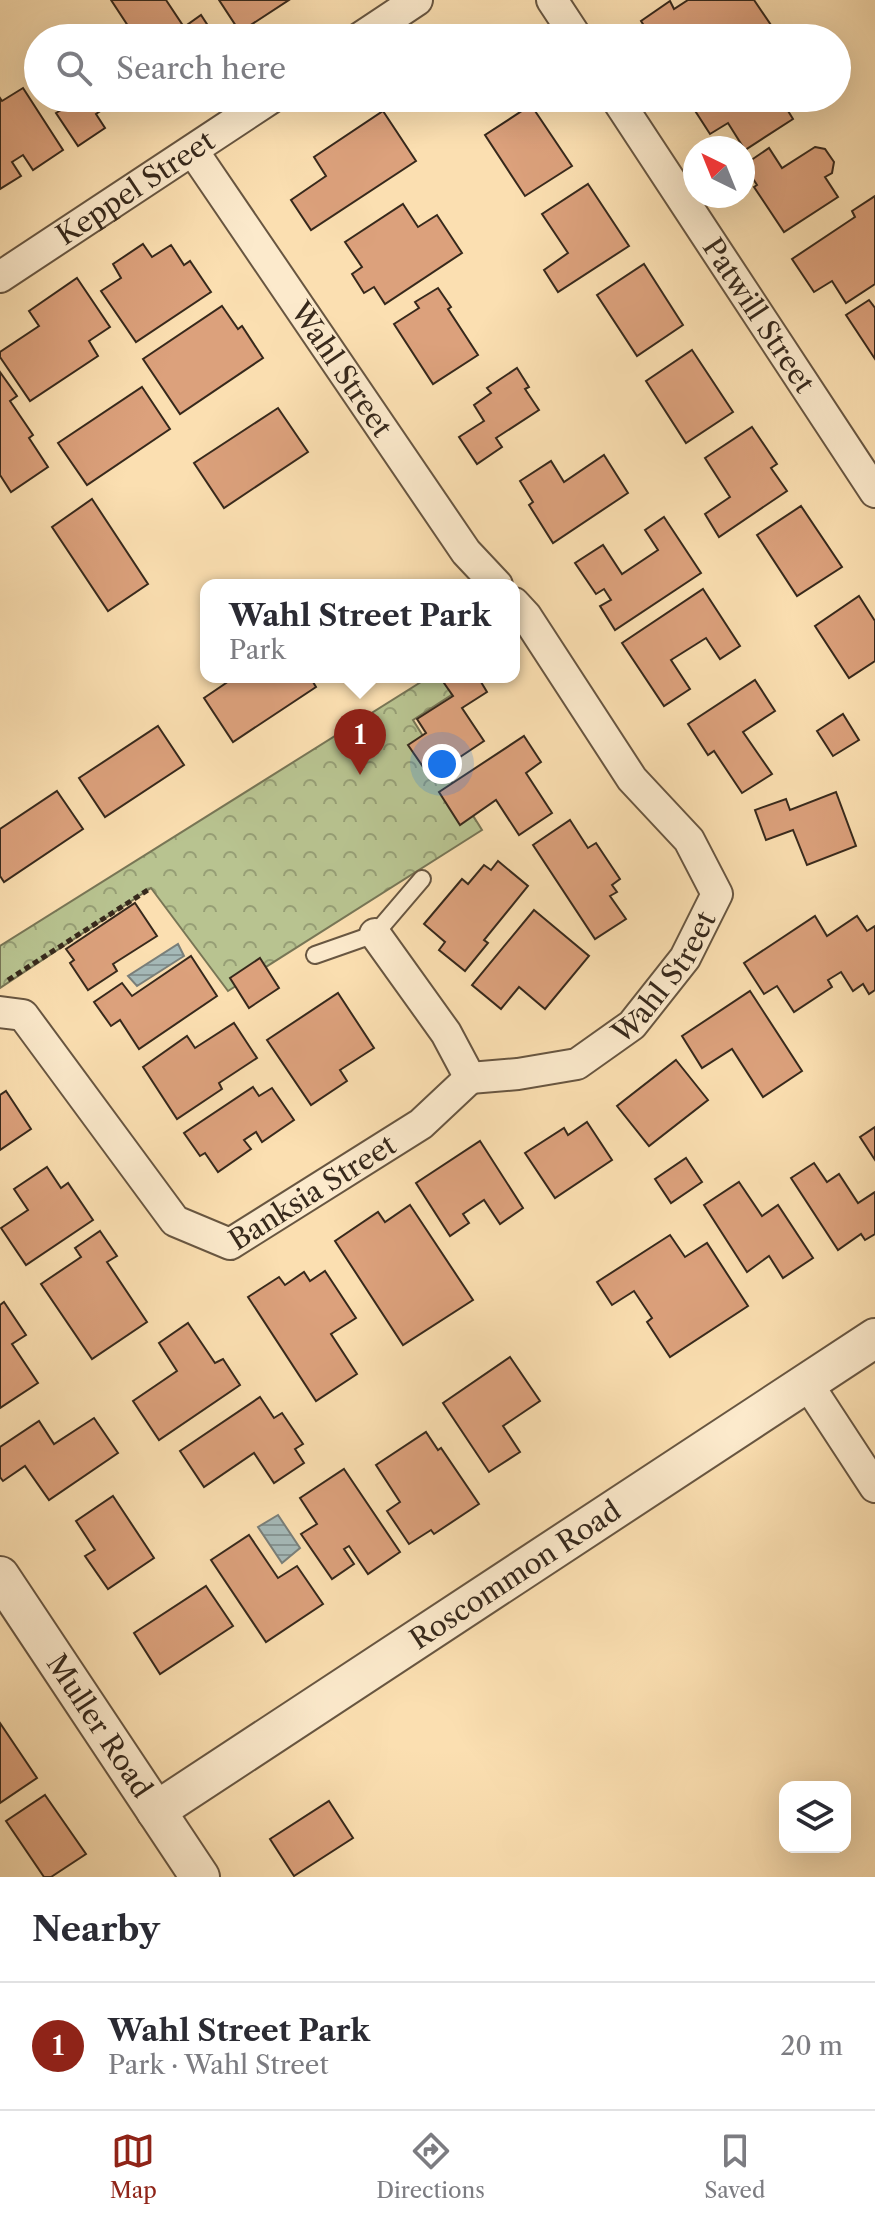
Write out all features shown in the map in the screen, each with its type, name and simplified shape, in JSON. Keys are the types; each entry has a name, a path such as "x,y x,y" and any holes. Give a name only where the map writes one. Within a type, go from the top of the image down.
{"street":[{"path":"381,24 417,0"},
{"path":"552,0 568,24"},
{"name":"Keppel Street","path":"0,277 250,112"},
{"name":"Patwill Street","path":"625,112 875,492"},
{"name":"Wahl Street","path":"193,151 466,552 491,579"},
{"name":"Wahl Street","path":"470,1078 577,1064 632,1025 685,958 717,894 689,840 632,779 520,610"},
{"path":"375,934 446,1033 470,1078"},
{"name":"Banksia Street","path":"2,1001 23,1015 175,1221 230,1244 421,1124 470,1078"},
{"name":"Roscommon Road","path":"156,1811 875,1338"},
{"path":"807,1383 875,1487"},
{"name":"Muller Road","path":"0,1576 200,1877"}],"lane":[{"path":"315,955 375,934 422,879"}],"path":[{"path":"2,1001 8,980 151,888"}],"green space":[{"path":"419,683 470,683 413,720 482,830 228,991 151,888 0,988 0,946"}],"shaded area":[{"path":"178,944 184,956 137,986 128,976"},
{"path":"278,1515 300,1548 282,1563 258,1527"}],"building":[{"path":"111,0 166,0 182,24 127,24"},
{"path":"219,0 289,0 252,24 235,24"},
{"path":"688,0 754,0 770,24 643,24 641,21 670,1 674,9"},
{"path":"201,15 207,24 188,24"},
{"path":"23,88 24,112 38,112 63,150 33,170 23,155 12,162 21,176 0,189 0,98 2,101"},
{"path":"99,112 96,114 105,128 78,146 56,113"},
{"path":"384,112 416,161 311,230 291,200 326,176 314,157"},
{"path":"520,112 536,112 572,166 525,196 485,135"},
{"path":"696,112 789,112 793,119 755,144 755,136 736,136 728,123 710,134"},
{"path":"815,147 825,149 834,162 832,173 825,177 838,197 784,232 755,188 755,158 769,148 782,168"},
{"path":"588,184 629,246 558,292 544,270 568,253 542,214"},
{"path":"875,196 875,284 846,303 832,281 814,292 792,259 855,217 852,211"},
{"path":"403,204 418,227 437,215 462,253 385,304 374,287 364,293 352,274 362,267 345,242"},
{"path":"143,244 152,257 171,245 184,265 190,261 211,292 136,342 101,291 121,278 113,264"},
{"path":"644,264 683,325 637,356 597,295"},
{"path":"77,278 110,327 89,341 98,356 30,401 0,357 0,352 39,326 29,311"},
{"path":"438,288 478,355 433,384 394,324 419,308 415,302"},
{"path":"869,300 875,308 875,359 846,315"},
{"path":"222,306 238,329 242,326 263,358 180,414 143,359"},
{"path":"692,350 733,412 686,443 646,381"},
{"path":"517,368 529,387 525,389 539,410 496,438 502,447 477,464 459,437 484,421 474,405 491,393 487,388"},
{"path":"0,372 17,396 10,401 33,435 29,438 48,467 11,492 0,475"},
{"path":"142,387 170,429 87,485 58,443"},
{"path":"278,408 308,452 224,508 194,463"},
{"path":"752,427 777,464 771,468 787,491 719,537 705,514 730,497 705,458"},
{"path":"604,455 628,493 553,543 529,505 533,502 520,481 551,461 564,482"},
{"path":"92,499 148,584 108,611 52,527"},
{"path":"801,506 842,567 797,596 757,535"},
{"path":"664,517 701,573 615,630 600,606 611,600 604,589 596,594 575,563 603,545 622,574 658,550 645,530"},
{"path":"703,589 740,646 720,659 706,638 671,660 690,689 664,706 622,643"},
{"path":"859,596 875,621 875,661 849,678 815,626"},
{"path":"755,680 775,711 743,732 772,774 742,793 714,751 708,755 688,724"},
{"path":"226,683 314,683 316,687 233,742 204,698"},
{"path":"444,683 482,683 487,692 462,708 484,741 430,777 408,745 426,733 417,719 453,696"},
{"path":"843,714 859,740 833,756 817,731"},
{"path":"158,726 184,765 105,817 79,778"},
{"path":"524,736 541,762 526,773 552,813 519,835 496,800 460,825 439,792"},
{"path":"57,791 83,829 4,882 0,876 0,829"},
{"path":"836,792 856,846 807,865 793,830 766,840 755,810 786,799 790,810"},
{"path":"570,820 588,848 596,843 620,879 612,885 617,892 610,896 626,919 595,939 533,845"},
{"path":"498,861 528,886 484,940 488,943 465,971 439,950 445,942 424,924 462,879 468,884 484,865 491,870"},
{"path":"135,903 157,936 113,964 117,971 88,990 70,963 74,960 66,949"},
{"path":"534,910 589,956 545,1009 519,987 501,1009 472,985"},
{"path":"815,916 827,936 857,916 867,931 875,926 875,990 869,994 863,984 853,991 841,972 828,980 832,987 794,1012 777,986 764,994 744,963"},
{"path":"191,956 217,996 139,1049 120,1020 111,1026 94,1002 122,983 132,996"},
{"path":"260,958 279,988 249,1008 230,978"},
{"path":"750,991 802,1071 763,1097 732,1049 702,1068 682,1036"},
{"path":"338,993 374,1048 340,1070 347,1081 311,1105 267,1040"},
{"path":"234,1023 257,1058 219,1083 222,1089 177,1119 143,1067 187,1036 195,1048"},
{"path":"676,1060 708,1100 649,1146 617,1106"},
{"path":"253,1087 259,1096 272,1088 294,1120 262,1142 256,1132 244,1140 251,1149 218,1172 205,1153 200,1156 184,1133"},
{"path":"6,1091 31,1129 0,1150 0,1095"},
{"path":"587,1122 612,1160 555,1198 525,1153 564,1128 568,1135"},
{"path":"875,1127 875,1160 860,1137"},
{"path":"480,1141 523,1208 500,1224 484,1200 463,1214 469,1223 450,1236 416,1183"},
{"path":"686,1158 702,1182 671,1203 655,1179"},
{"path":"814,1163 827,1182 839,1174 858,1203 875,1192 875,1234 865,1240 861,1234 838,1250 791,1178"},
{"path":"47,1167 61,1188 68,1183 93,1220 26,1265 1,1228 28,1210 14,1189"},
{"path":"739,1182 762,1216 778,1205 813,1258 783,1278 769,1256 747,1272 704,1205"},
{"path":"410,1205 473,1300 403,1345 335,1241 378,1212 385,1222"},
{"path":"100,1231 117,1256 107,1262 147,1322 92,1359 41,1284 81,1257 75,1248"},
{"path":"670,1235 685,1257 707,1243 748,1306 670,1357 647,1322 652,1318 634,1291 612,1305 597,1282"},
{"path":"325,1271 356,1318 331,1334 357,1374 316,1401 248,1297 279,1277 285,1285 304,1272 310,1281"},
{"path":"4,1302 26,1335 12,1344 38,1383 0,1408 0,1305"},
{"path":"188,1323 215,1363 223,1359 240,1385 159,1440 133,1401 177,1371 159,1343"},
{"path":"510,1357 540,1401 503,1426 520,1452 489,1472 443,1403"},
{"path":"260,1397 274,1418 282,1413 303,1444 295,1449 304,1463 274,1483 254,1453 204,1487 180,1451"},
{"path":"94,1418 118,1453 49,1500 25,1466 3,1481 0,1477 0,1447 39,1421 54,1444"},
{"path":"426,1432 438,1450 441,1448 479,1504 434,1534 431,1530 409,1544 387,1511 400,1502 376,1465"},
{"path":"344,1469 400,1552 368,1574 349,1546 344,1549 354,1564 332,1579 301,1534 317,1524 300,1498"},
{"path":"113,1496 154,1558 108,1589 85,1556 95,1550 76,1521"},
{"path":"249,1535 278,1578 297,1566 323,1604 266,1642 211,1560"},
{"path":"206,1586 233,1626 160,1674 134,1633"},
{"path":"0,1723 37,1778 0,1803"},
{"path":"45,1795 86,1854 51,1877 44,1877 6,1821"},
{"path":"329,1801 353,1838 294,1876 270,1839"}],"place":[{"name":"Wahl Street Park","path":"360,775"}]}
